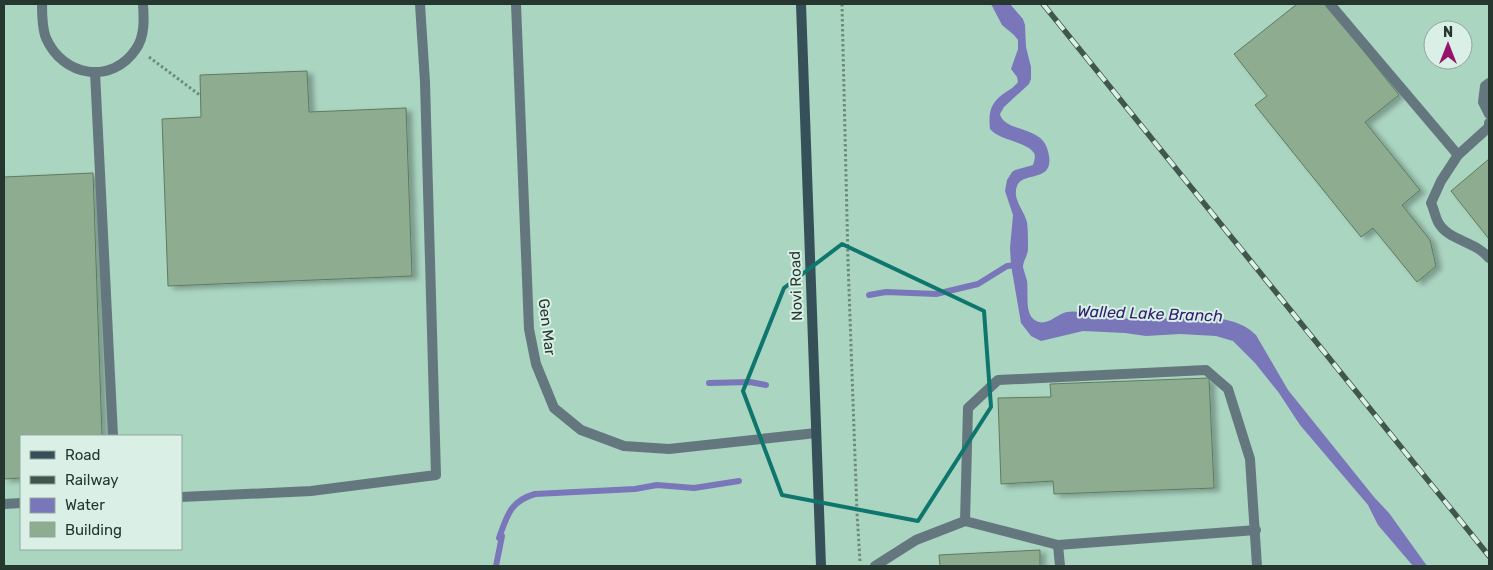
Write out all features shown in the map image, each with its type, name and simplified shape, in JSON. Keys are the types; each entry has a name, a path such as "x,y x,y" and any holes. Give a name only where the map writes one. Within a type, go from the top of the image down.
{"main road":[{"name":"Novi Road","path":"801,4 821,566"}],"street":[{"path":"42,4 45,36 52,51 64,63 79,70 96,72 112,69 126,60 137,48 143,32 143,4"},
{"path":"182,497 311,491 436,474 425,82 420,4"},
{"name":"Gen Mar","path":"516,4 529,328 536,364 554,408 582,430 624,446 669,449 816,433"},
{"path":"1330,4 1458,155"},
{"path":"96,72 113,435"},
{"path":"1489,83 1485,86 1483,102 1489,114"},
{"path":"1489,123 1488,127 1458,155 1441,181 1431,203 1439,224 1450,235 1471,243 1483,251 1489,258"},
{"path":"965,521 968,408 998,380 1206,370 1228,389 1250,459 1257,566"},
{"path":"4,504 20,503"},
{"path":"875,566 916,540 965,521 1058,545 1256,530"},
{"path":"1058,545 1060,566"}],"path":[{"path":"842,4 848,261 860,566"},
{"path":"137,48 201,96"}],"highlighted area":[{"path":"842,244 984,311 991,407 918,521 782,495 743,391 784,288"}],"water":[{"path":"991,4 1010,4 1023,19 1026,47 1031,67 1029,84 1004,107 1000,114 1008,124 1030,132 1043,141 1047,148 1049,160 1048,167 1044,172 1021,181 1016,191 1017,200 1027,222 1028,249 1023,267 1027,281 1029,310 1034,320 1042,322 1064,313 1082,312 1097,316 1132,319 1214,318 1244,326 1256,335 1288,390 1389,513 1427,566 1413,566 1378,525 1368,505 1300,425 1279,393 1255,363 1233,341 1216,336 1180,334 1146,336 1083,331 1041,341 1031,336 1021,323 1011,265 1010,248 1013,215 1005,191 1007,180 1012,172 1033,165 1035,156 1025,146 1000,136 990,129 990,112 994,103 1018,82 1011,69 1018,49 1018,40 1002,25"}],"building":[{"path":"1297,4 1326,4 1399,95 1365,122 1420,190 1402,205 1430,240 1436,266 1417,282 1373,228 1361,237 1255,105 1267,96 1234,54"},
{"path":"307,71 309,112 406,108 412,276 168,286 162,119 201,117 200,75"},
{"path":"1489,159 1489,239 1451,191"},
{"path":"93,173 102,435 20,435 20,478 4,479 4,177"},
{"path":"1209,378 1214,488 1054,494 1053,481 1001,484 998,398 1051,397 1050,384"},
{"path":"1040,550 1040,566 940,566 939,555"}],"waterway":[{"path":"869,295 886,292 936,294 978,284 1007,266 1019,265"},
{"path":"709,383 750,382 766,385"},
{"path":"496,566 502,536 499,538 507,516 520,501 535,494 635,489 657,485 694,488 739,481"}],"railway":[{"path":"1043,4 1489,556"}],"water label":[{"name":"Walled Lake Branch","path":"1150,313"}]}
